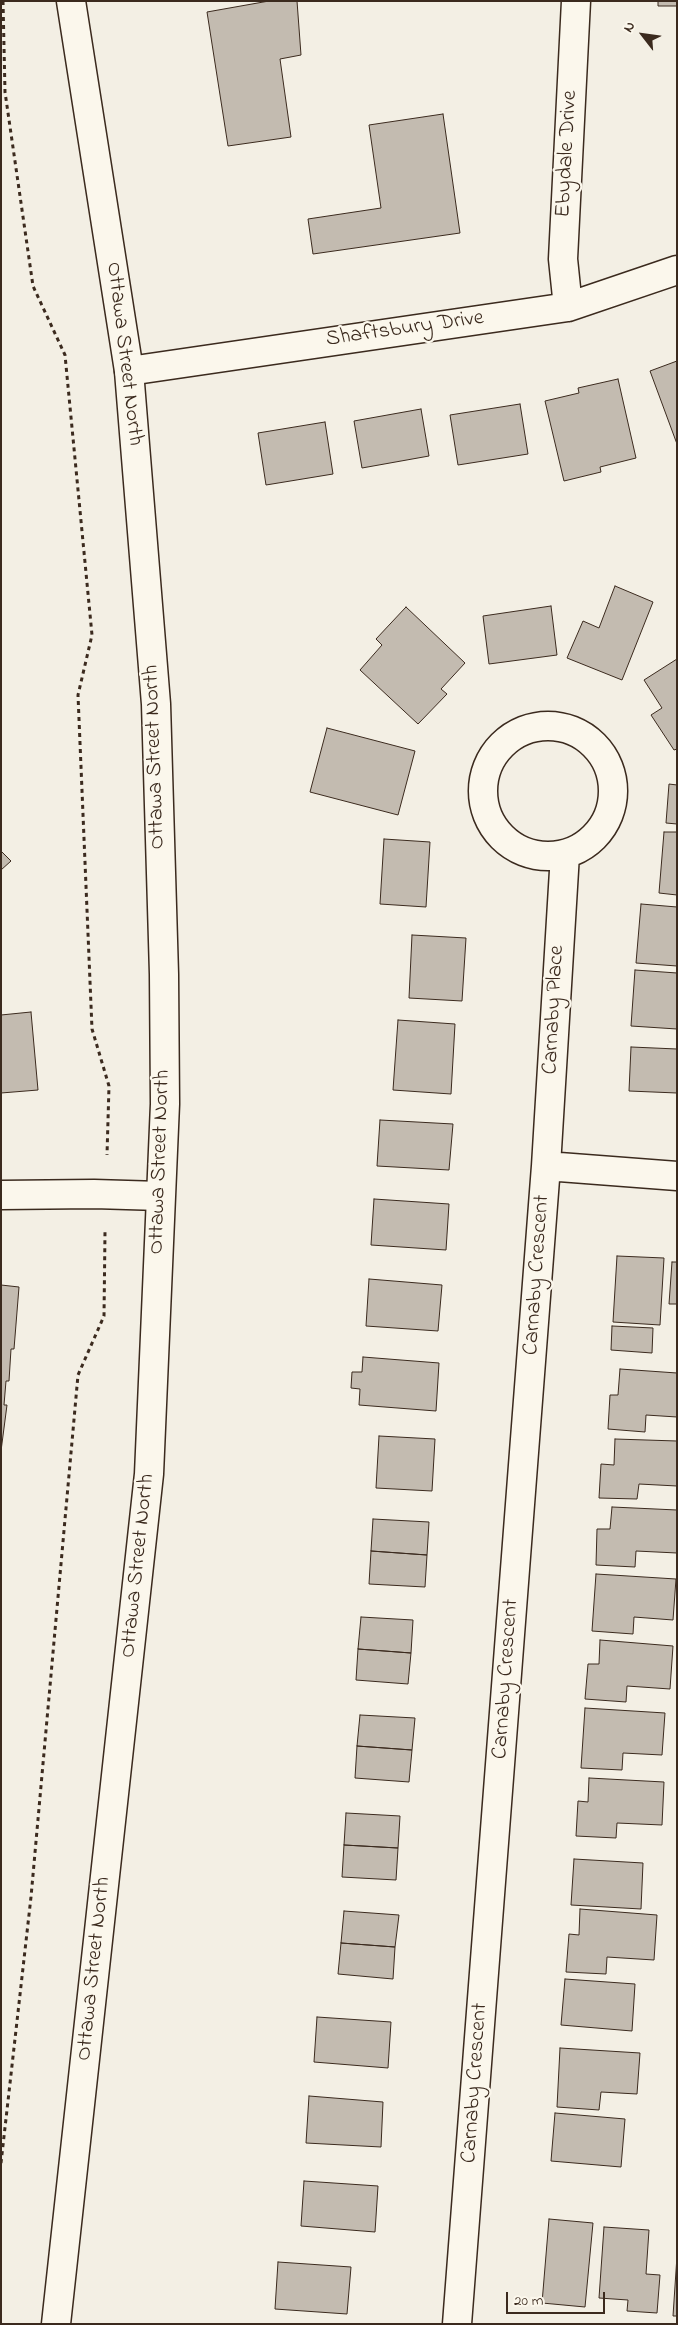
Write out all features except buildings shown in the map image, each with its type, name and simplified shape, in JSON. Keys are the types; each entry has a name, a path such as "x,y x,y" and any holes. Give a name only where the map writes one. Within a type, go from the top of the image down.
{"street":[{"name":"Ottawa Street North","path":"56,2324 149,1474 165,1104 164,974 156,704 129,371 70,1"},
{"name":"Ebydale Drive","path":"568,307 563,259 576,1"},
{"name":"Shaftsbury Drive","path":"129,371 568,307 677,270"},
{"path":"543,725 573,730 592,742 610,766 614,788 608,818 596,837 575,852 565,854 552,857 534,856 513,847 496,831 485,810 484,779 492,757 502,744 521,731 543,725"},
{"name":"Carnaby Place","path":"546,1166 565,854"},
{"name":"Carnaby Crescent","path":"457,2324 546,1166 677,1176"},
{"path":"1,1195 94,1194 160,1196"}],"path":[{"path":"3,1 5,92 33,286 65,356 92,635 78,695 92,1029 109,1086 107,1155"},
{"path":"1,2163 31,1898 78,1376 104,1316 105,1232"}]}
